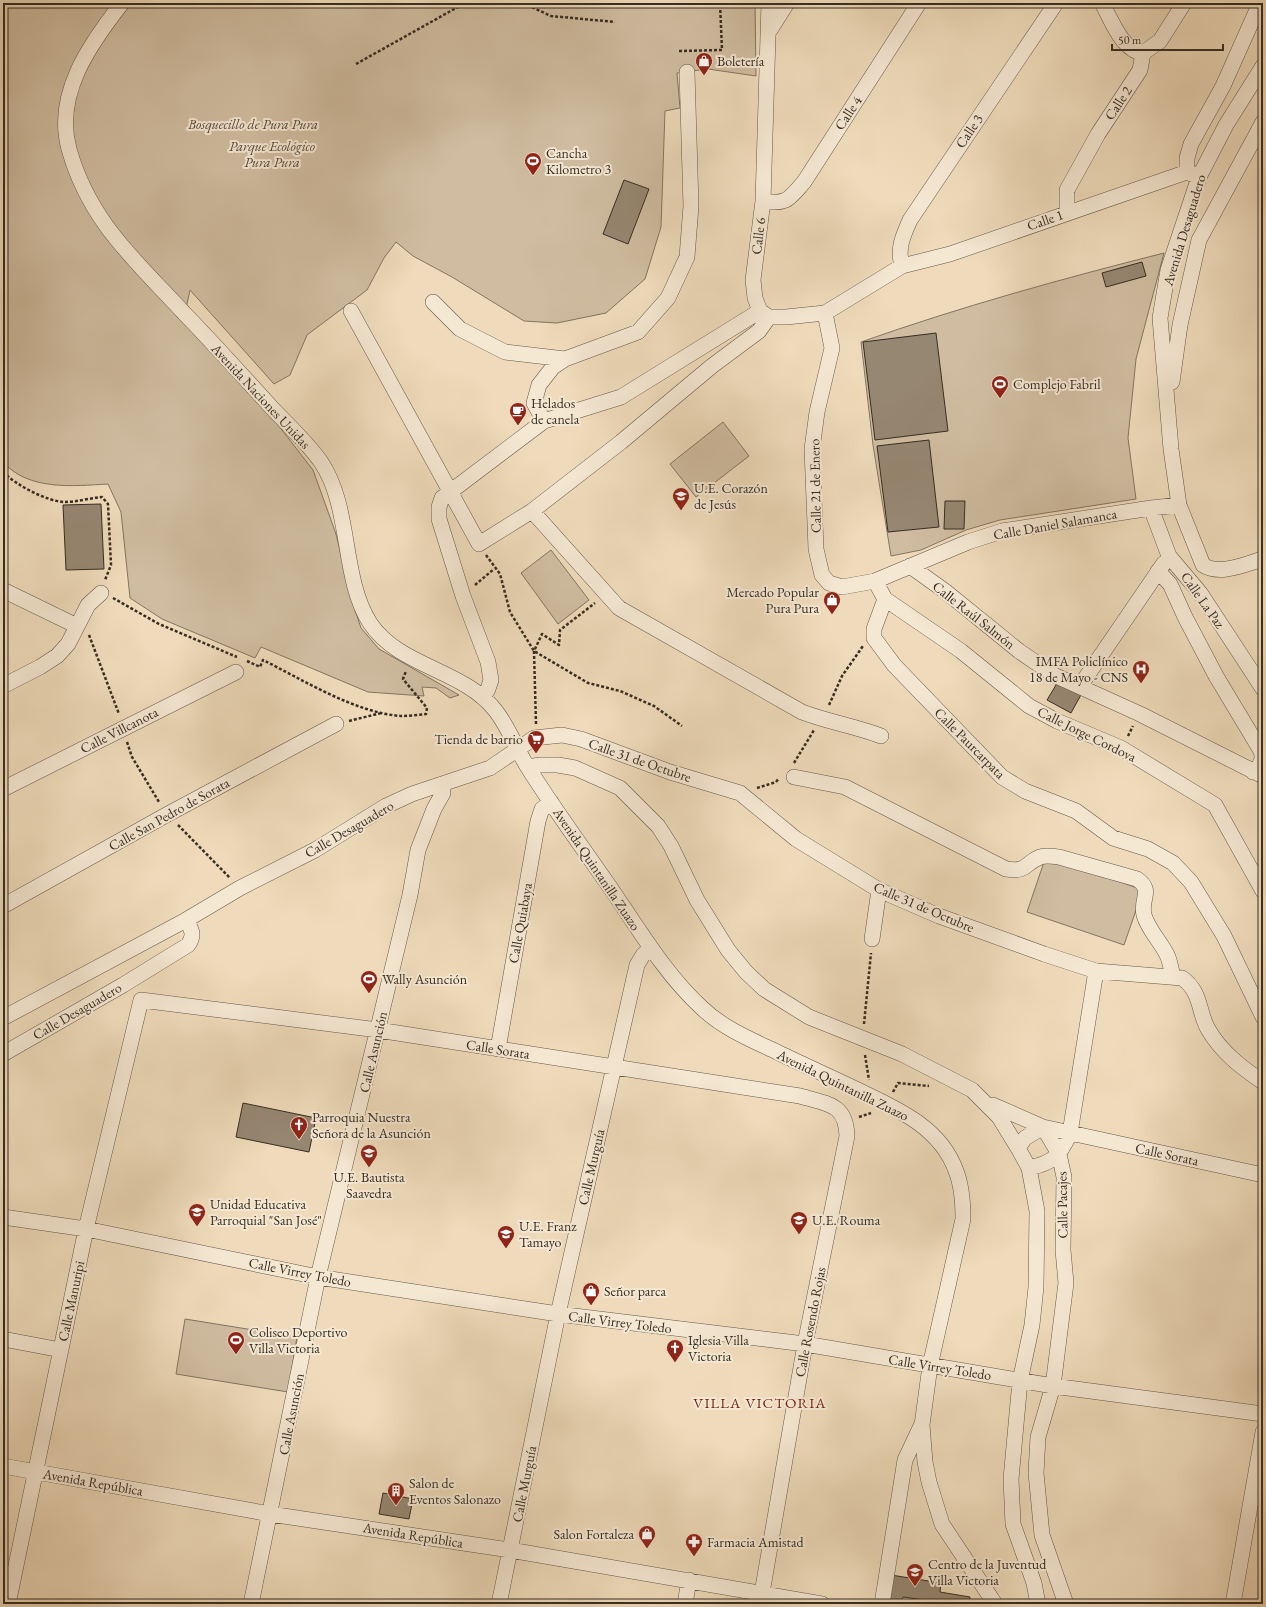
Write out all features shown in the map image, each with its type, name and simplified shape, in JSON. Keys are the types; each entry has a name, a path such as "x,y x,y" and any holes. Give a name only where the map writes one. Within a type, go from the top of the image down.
{"street":[{"name":"Avenida Naciones Unidas","path":"122,3 100,32 80,65 66,107 68,144 86,193 103,222 139,267 180,308 321,462 328,475 341,514 363,611 380,636 412,658 459,680 482,697 495,709 528,767"},
{"name":"Calle 6","path":"764,314 755,298 753,280 763,201 770,30 769,3"},
{"path":"770,30 787,3"},
{"name":"Calle 4","path":"763,201 778,203 789,198 804,182 919,3"},
{"name":"Calle 3","path":"902,266 900,257 900,242 910,220 1056,3"},
{"path":"1102,3 1125,43 1136,52 1143,53 1160,41 1184,3"},
{"path":"1193,174 1186,158 1191,144 1223,86 1260,3"},
{"name":"Calle 2","path":"1067,213 1067,190 1098,134 1140,70 1143,53"},
{"name":"Avenida Desaguadero","path":"1179,505 1171,449 1169,409 1160,318 1168,270 1193,174 1263,66"},
{"path":"544,421 534,403 539,385 553,367 565,360 638,332 668,298 687,257 691,206 687,72"},
{"path":"1169,409 1180,326 1199,240 1263,122"},
{"name":"Calle 1","path":"902,266 950,254 1067,213 1193,174"},
{"path":"482,697 488,689 491,680 488,662 463,596 438,519 438,507 442,498 544,421 621,397 764,314 786,317 825,313 902,266"},
{"path":"433,302 460,329 505,352 565,360"},
{"path":"351,311 479,544 532,511 621,442 712,366 759,331 764,314"},
{"name":"Calle 21 de Enero","path":"822,575 816,549 812,449 817,412 832,348 825,313"},
{"path":"1179,505 1203,565 1209,569 1219,570 1236,567 1263,559"},
{"name":"Calle Daniel Salamanca","path":"822,575 829,583 842,587 875,581 1002,531 1179,505"},
{"name":"Calle La Paz","path":"1151,508 1169,556 1201,594 1263,689"},
{"path":"532,511 618,608 802,712 822,720 858,728 881,736"},
{"path":"1080,686 1169,556"},
{"name":"Calle Raúl Salmón","path":"910,566 945,591 1019,651 1054,675 1140,714 1258,774"},
{"path":"1236,567 1263,571"},
{"path":"1158,571 1170,584 1185,618 1216,676 1261,751 1263,757 1258,774"},
{"path":"874,629 885,598 875,581"},
{"path":"3,590 77,626"},
{"path":"3,686 40,667 57,656 68,644 88,605 101,593"},
{"name":"Calle Jorge Cordova","path":"885,598 961,652 1029,706 1057,721 1121,748 1215,805 1263,891"},
{"name":"Calle Paurcarpata","path":"874,629 874,638 894,665 1002,777 1025,791 1076,811 1113,838 1148,849 1174,863 1191,882 1224,936 1263,1017"},
{"name":"Calle Villcanota","path":"3,789 124,727 240,663"},
{"name":"Calle San Pedro de Sorata","path":"3,906 168,814 336,724"},
{"name":"Calle 31 de Octubre","path":"518,749 534,738 562,734 581,739 670,772 740,793 796,839 879,890 939,916 1096,971 1182,978 1192,987 1202,1009 1207,1028 1223,1051 1263,1082"},
{"name":"Calle Desaguadero","path":"3,1018 186,920 240,888 315,850 386,806 442,784 490,768 518,749"},
{"path":"528,767 558,765 575,768 620,788 658,826 671,846 697,900 728,950 746,972 764,989 809,1017 863,1037 902,1054 972,1090 985,1101 1009,1114 1043,1127"},
{"name":"Avenida Quintanilla Zuazo","path":"528,767 651,948 675,980 704,1010 737,1034 889,1099 931,1132 948,1153 956,1170 963,1196 963,1218 930,1366 922,1425 929,1482 942,1524 995,1604"},
{"path":"794,777 845,787 1006,869 1017,870 1028,866 1039,858 1047,856 1059,857 1137,879 1144,884 1147,890 1143,907 1146,920 1167,954 1173,977"},
{"name":"Calle Asunción","path":"251,1604 318,1277 410,895 418,850 434,809 443,793 442,784"},
{"name":"Calle Quiabaya","path":"498,1049 538,821 542,809 552,802"},
{"path":"872,939 879,890"},
{"name":"Calle Desaguadero","path":"3,1054 123,985 188,945 193,939 193,933 186,920"},
{"name":"Calle Murguía","path":"499,1604 558,1314 637,965 642,955 651,948"},
{"path":"1029,1168 1052,1161 1059,1154 1070,1133 1096,971"},
{"name":"Calle Sorata","path":"141,1000 378,1030 800,1096 831,1105 842,1113 846,1122"},
{"name":"Calle Manuripi","path":"8,1604 86,1229 141,1000"},
{"name":"Calle Pacajes","path":"985,1101 999,1117 1029,1168 1037,1211 1036,1287 1032,1325 1020,1381 1011,1478 1013,1524 1034,1584 1038,1604"},
{"name":"Calle Rosendo Rojas","path":"762,1593 805,1344 847,1136 846,1122"},
{"path":"1018,1148 1025,1138 1043,1127"},
{"name":"Calle Sorata","path":"1043,1127 1263,1174"},
{"name":"Calle Pacajes","path":"1043,1127 1059,1154 1064,1177 1063,1250 1066,1283 1053,1386 1038,1437 1036,1473 1042,1535 1066,1604"},
{"name":"Calle Virrey Toledo","path":"3,1217 86,1229 318,1277 558,1314 805,1344 1020,1381 1263,1414"},
{"path":"3,1339 60,1350"},
{"path":"882,1604 905,1460 922,1425"},
{"path":"1233,1604 1263,1432"},
{"name":"Avenida República","path":"3,1466 270,1514 510,1550 822,1604"},
{"path":"1019,1544 1042,1535"},
{"path":"685,1604 689,1580"}],"path":[{"path":"356,64 465,3"},
{"path":"523,3 551,16 615,22"},
{"path":"679,51 722,50 720,3"},
{"path":"3,472 12,482 34,492 64,502 102,497 108,504 111,565"},
{"path":"479,544 494,569 500,574 510,612 534,651 588,683 620,691 654,706 682,726"},
{"path":"463,596 494,569"},
{"path":"101,593 123,602 159,624 240,663 260,667 263,660 353,704 382,713 402,716 426,714 427,708 403,679 412,658"},
{"path":"534,738 536,722 534,651 542,634 559,645 560,630 607,595"},
{"path":"77,626 90,636 124,727 126,742 132,757 152,792 168,814 240,888"},
{"path":"822,720 842,676 874,629"},
{"path":"336,724 382,713"},
{"path":"1121,748 1140,714"},
{"path":"869,1082 863,1037 872,939"},
{"path":"846,1122 893,1096 894,1090 898,1083 935,1086"}],"green space":[{"path":"3,3 755,3 756,76 708,69 677,73 680,108 665,111 661,227 645,279 606,313 557,323 524,321 452,277 413,256 396,242 384,258 367,290 307,335 290,375 274,384 190,290 183,322 268,412 313,470 336,534 352,601 361,628 379,649 459,695 450,698 436,688 422,687 424,696 368,692 261,647 255,658 162,619 130,598 121,512 108,484 66,486 52,485 25,478 3,462"},
{"name":"Complejo Fabril","path":"1164,253 1136,359 1128,438 1136,499 1000,520 966,530 921,550 891,556 873,445 861,342 1011,294"},
{"path":"723,422 749,456 696,497 670,464"},
{"path":"551,550 589,600 558,624 521,573"},
{"path":"1046,856 1143,890 1124,945 1027,912"},
{"name":"Coliseo Deportivo Villa Victoria","path":"185,1319 297,1337 288,1392 176,1374"}],"building":[{"path":"624,180 649,189 628,244 603,234"},
{"path":"1142,262 1146,276 1106,287 1102,273"},
{"path":"936,333 948,431 875,440 863,342"},
{"path":"929,440 939,527 888,532 877,446"},
{"path":"945,501 965,501 964,529 944,529"},
{"path":"101,504 104,569 66,570 63,505"},
{"path":"1059,680 1082,693 1071,713 1047,700"},
{"path":"243,1103 316,1118 309,1152 236,1137"},
{"name":"Salon de Eventos Salonazo","path":"383,1493 413,1499 409,1519 379,1514"},
{"name":"Centro de la Juventud Villa Victoria","path":"891,1575 941,1583 940,1592 970,1597 969,1604 938,1604 938,1602 903,1597 901,1604 887,1601"}],"place":[{"name":"Boletería","path":"704,76"},
{"name":"Cancha Kilometro 3","path":"533,176"},
{"name":"Complejo Fabril","path":"1000,399"},
{"name":"Helados de canela","path":"518,426"},
{"name":"U.E. Corazón de Jesús","path":"681,511"},
{"name":"Mercado Popular Pura Pura","path":"832,615"},
{"name":"IMFA Policlínico 18 de Mayo - CNS","path":"1141,684"},
{"name":"Tienda de barrio","path":"536,754"},
{"name":"Wally Asunción","path":"369,994"},
{"name":"Parroquia Nuestra Señora de la Asunción","path":"299,1140"},
{"name":"U.E. Bautista Saavedra","path":"369,1168"},
{"name":"Unidad Educativa Parroquial \"San José\"","path":"197,1227"},
{"name":"U.E. Rouma","path":"799,1235"},
{"name":"U.E. Franz Tamayo","path":"506,1249"},
{"name":"Señor parca","path":"591,1306"},
{"name":"Coliseo Deportivo Villa Victoria","path":"236,1355"},
{"name":"Iglesia Villa Victoria","path":"675,1363"},
{"name":"Salon de Eventos Salonazo","path":"396,1506"},
{"name":"Salon Fortaleza","path":"647,1549"},
{"name":"Farmacia Amistad","path":"694,1557"},
{"name":"Centro de la Juventud Villa Victoria","path":"915,1587"}],"district":[{"name":"VILLA VICTORIA","path":"760,1403"}],"park label":[{"name":"Bosquecillo de Pura Pura","path":"253,124"},
{"name":"Parque Ecológico Pura Pura","path":"272,154"}]}
